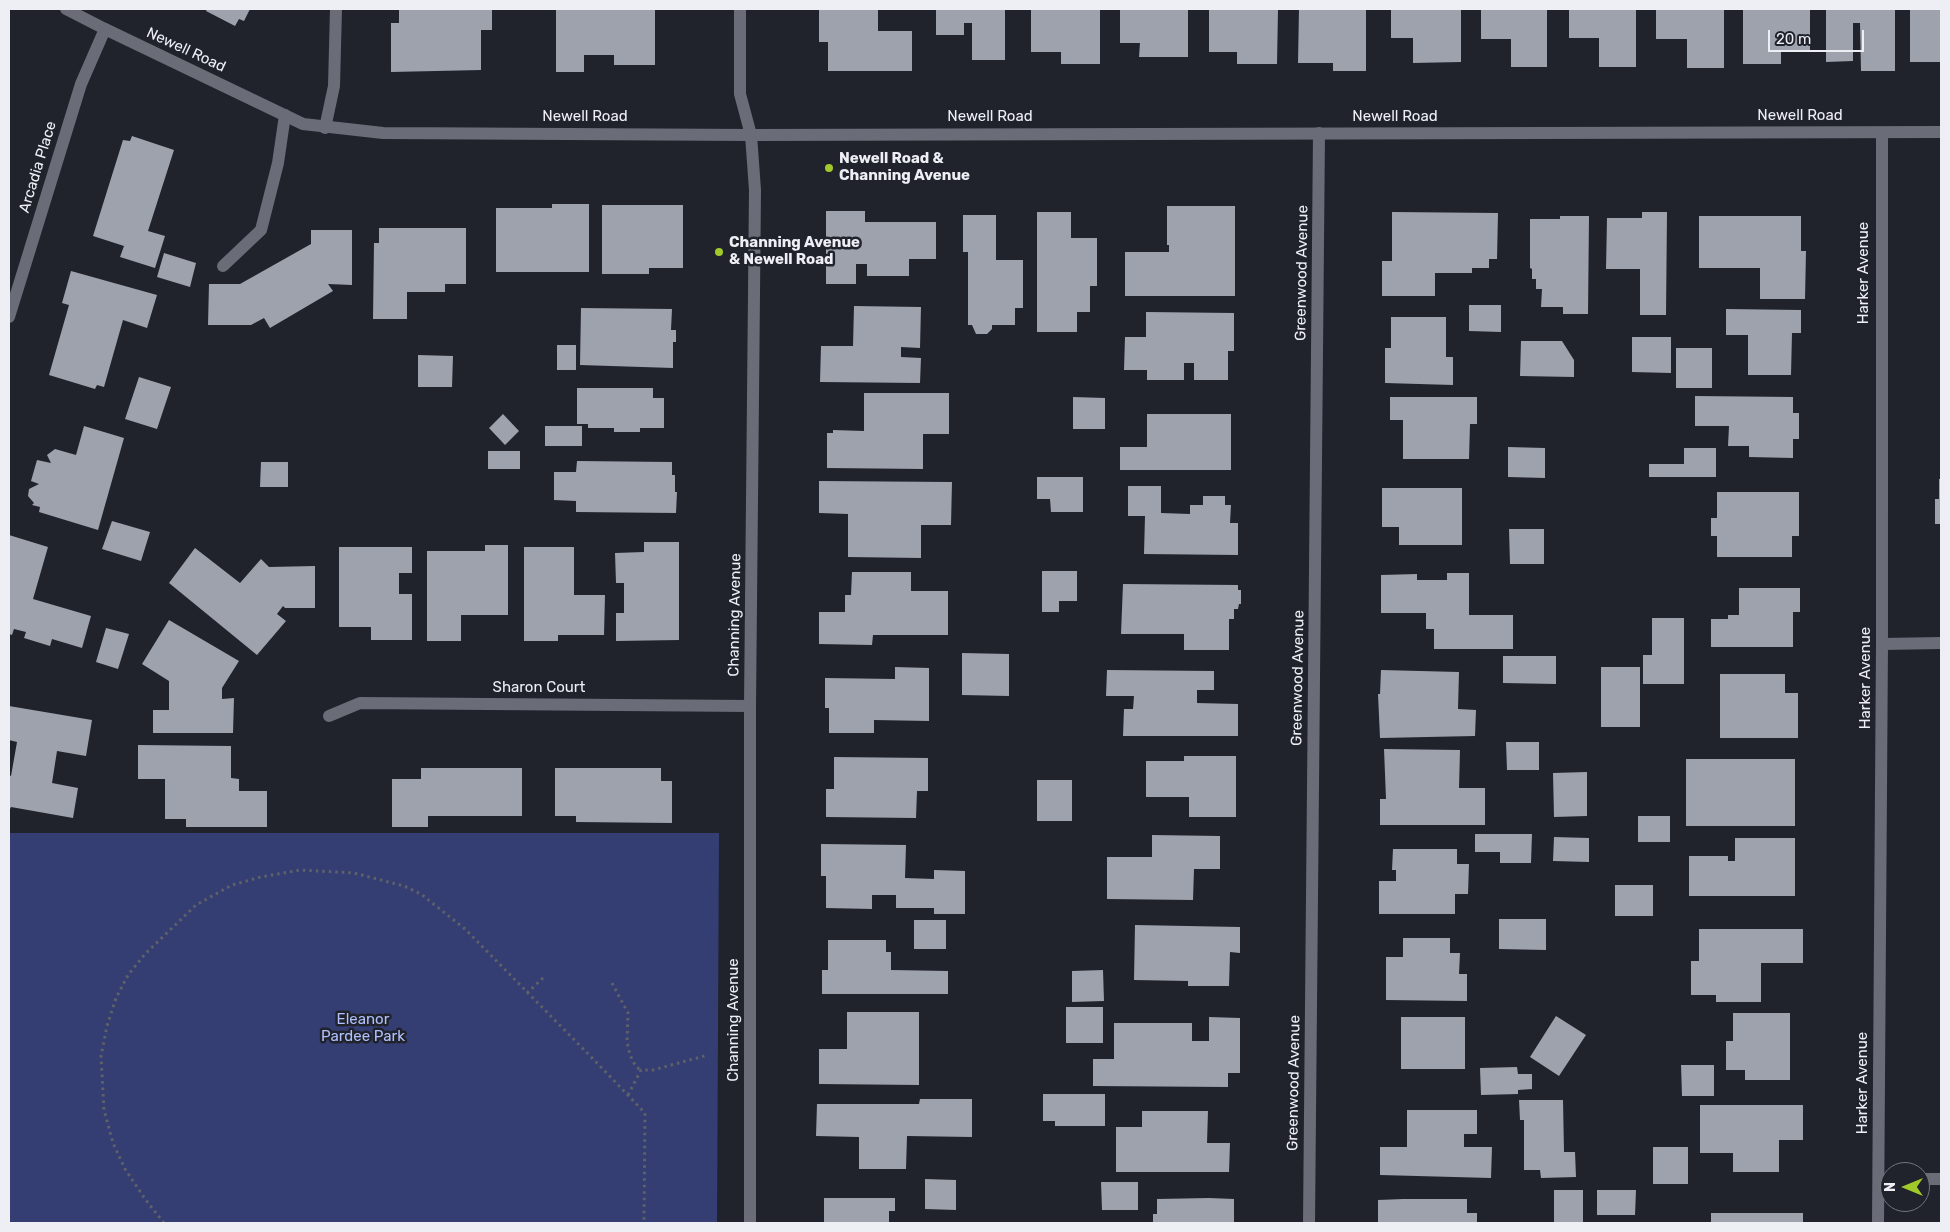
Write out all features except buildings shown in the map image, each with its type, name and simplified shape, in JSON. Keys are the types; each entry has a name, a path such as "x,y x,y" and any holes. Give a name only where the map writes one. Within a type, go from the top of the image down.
{"street":[{"name":"Newell Road","path":"66,9 105,30 303,124 325,128 383,133 752,135 1941,132"},
{"path":"325,128 334,86 336,9"},
{"name":"Channing Avenue","path":"740,9 740,94 752,135 755,199 750,706 750,1223"},
{"name":"Arcadia Place","path":"9,317 80,84 105,30"},
{"path":"223,266 261,230 278,163 285,115"},
{"name":"Harker Avenue","path":"1882,132 1884,1162"},
{"name":"Greenwood Avenue","path":"1309,1223 1319,133"},
{"path":"1882,644 1941,643"},
{"name":"Sharon Court","path":"329,716 360,703 750,706"},
{"name":"Harker Avenue","path":"1878,1223 1880,1208"}],"path":[{"path":"164,1223 125,1169 113,1143 104,1110 101,1056 113,1007 128,975 145,954 196,905 232,886 261,876 300,870 354,873 383,880 421,894 439,906 645,1113 644,1223"},
{"path":"527,993 545,976"},
{"path":"612,984 628,1013 627,1042 630,1055 636,1067 641,1070 653,1070 708,1055"},
{"path":"628,1096 641,1070"}],"green space":[{"name":"Eleanor Pardee Park","path":"9,833 719,833 717,1223 9,1223"}],"place":[{"name":"Newell Road & Channing Avenue","path":"829,168"},
{"name":"Channing Avenue & Newell Road","path":"719,252"}]}
